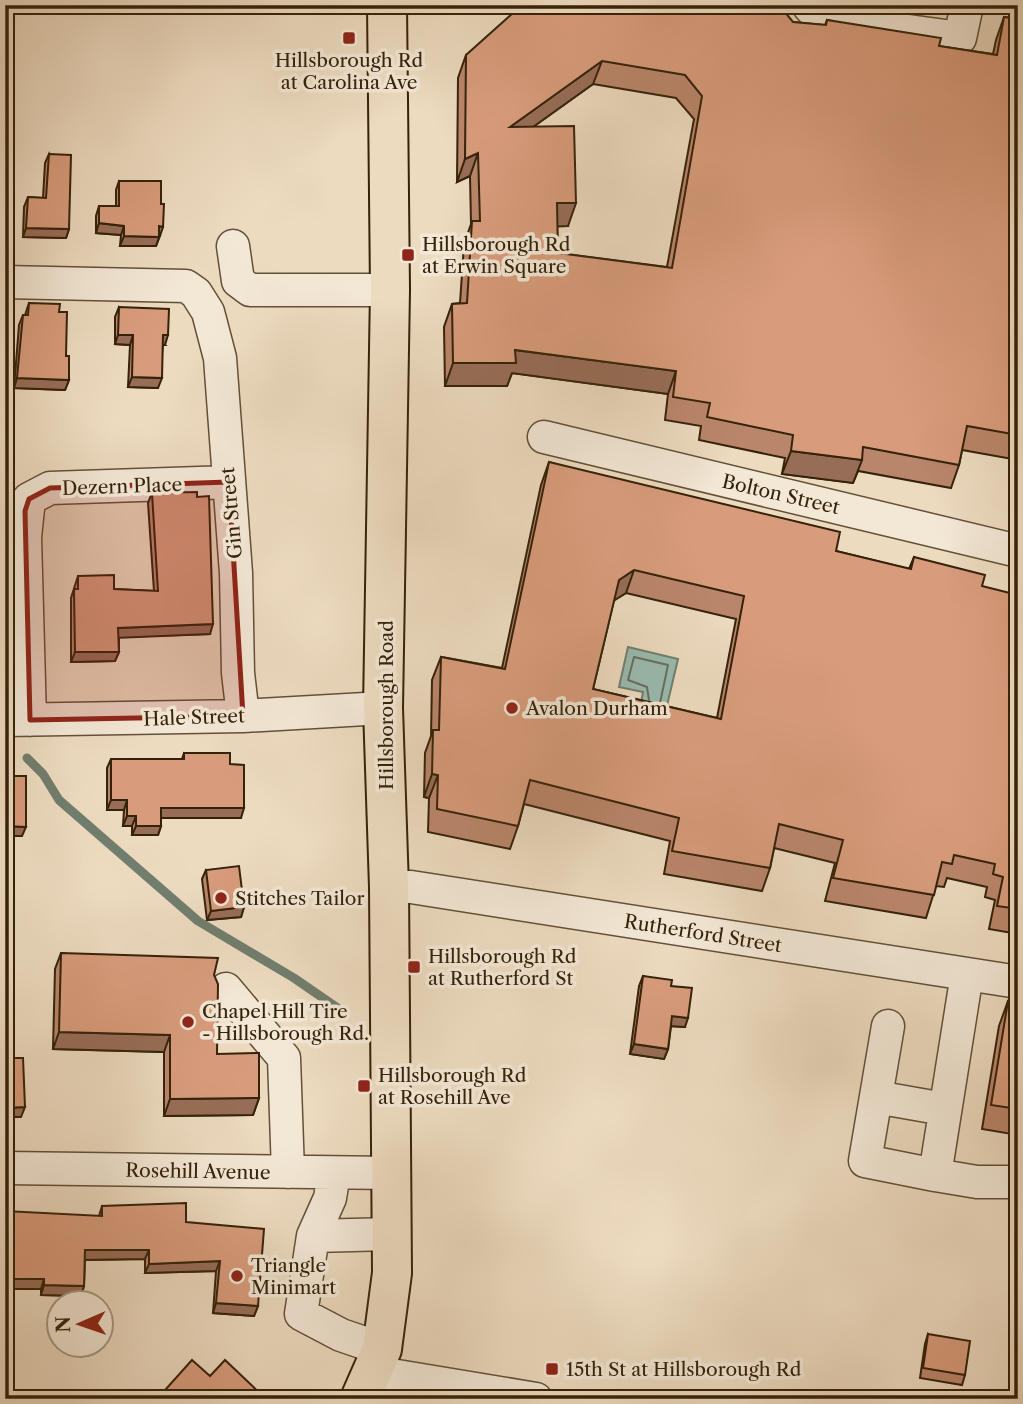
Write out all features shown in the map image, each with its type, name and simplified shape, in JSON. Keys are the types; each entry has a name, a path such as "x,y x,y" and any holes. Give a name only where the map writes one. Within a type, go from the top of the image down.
{"main road":[{"name":"Hillsborough Road","path":"372,1374 392,1273 389,887 383,708 390,290 387,5"}],"street":[{"path":"808,5 820,19 960,38 967,5"},
{"path":"233,246 238,281 250,290 390,290"},
{"name":"Gin Street","path":"5,282 186,286 195,293 208,312 220,358 236,573 238,673 243,716"},
{"name":"Bolton Street","path":"544,437 1018,551"},
{"name":"Dezern Place","path":"18,720 25,537 29,499 50,488 229,482"},
{"name":"Hale Street","path":"18,720 243,716 383,708"},
{"name":"Rutherford Street","path":"389,887 411,887 1018,982"},
{"path":"935,1175 967,974"},
{"path":"226,989 284,1058 288,1172"},
{"path":"888,1026 865,1161 978,1182 1018,1182"},
{"path":"876,1097 944,1109"},
{"name":"Rosehill Avenue","path":"5,1168 391,1173"},
{"path":"334,1173 330,1198 313,1236 301,1314 341,1335 372,1374 536,1399"},
{"path":"313,1236 391,1234"}],"highlighted area":[{"path":"229,482 243,716 30,720 25,511 29,499 50,488"}],"water":[{"path":"628,647 678,659 665,714 640,708 643,692 619,687"}],"building":[{"path":"522,5 779,5 793,22 826,25 827,20 941,38 939,46 997,55 1004,17 1018,19 1018,435 967,426 959,465 863,447 862,460 791,451 793,435 707,417 710,403 673,397 676,371 515,350 516,363 453,363 452,304 467,303 472,221 480,221 478,153 465,159 466,55","holes":["602,61 685,75 702,96 672,268 558,253 557,203 576,203 574,126 510,127"]},
{"path":"49,154 71,155 69,229 26,228 28,197 46,198"},
{"path":"119,181 161,181 161,204 164,204 163,227 159,226 159,237 124,236 124,226 99,223 99,206 119,206"},
{"path":"29,303 60,304 59,312 67,312 66,356 69,356 69,380 17,378 23,315 28,315"},
{"path":"119,307 169,309 168,335 163,335 162,378 132,377 133,335 118,335"},
{"name":"Avalon Durham","path":"549,462 840,532 836,551 911,569 914,557 985,575 982,586 1018,595 1018,909 997,906 1003,877 993,874 995,864 954,855 952,864 942,862 934,895 833,878 843,840 779,824 770,868 672,851 679,818 530,780 518,826 437,809 438,775 432,774 433,730 439,730 441,657 505,669","holes":["634,570 744,596 721,719 593,689 619,580"]},
{"path":"197,492 197,497 209,496 213,624 118,628 119,652 75,652 74,589 78,589 78,576 114,575 114,589 158,591 152,493"},
{"path":"5,581 7,616 5,616"},
{"path":"184,753 230,753 230,764 244,765 244,808 161,808 161,826 136,826 136,816 127,816 127,800 111,800 111,759 184,759"},
{"path":"5,776 26,776 26,827 5,826"},
{"name":"Stitches Tailor","path":"239,866 244,907 211,911 206,870"},
{"path":"61,953 218,958 214,975 218,984 217,1054 259,1053 259,1098 170,1099 170,1035 59,1032"},
{"path":"643,976 672,980 671,986 692,988 688,1018 672,1016 668,1049 634,1044"},
{"path":"1008,1001 1018,1003 1018,1109 991,1105"},
{"path":"5,1058 23,1058 25,1107 5,1108"},
{"path":"186,1203 186,1222 264,1229 258,1306 216,1303 220,1261 149,1264 149,1250 85,1250 84,1286 44,1285 44,1279 5,1279 5,1211 102,1216 102,1206"},
{"path":"928,1334 970,1341 965,1375 923,1368"},
{"path":"192,1360 210,1376 225,1360 266,1399 157,1399"}],"waterway":[{"path":"27,758 43,774 59,800 198,921 294,978 339,1009"}],"place":[{"name":"Hillsborough Rd at Carolina Ave","path":"349,38"},
{"name":"Hillsborough Rd at Erwin Square","path":"408,255"},
{"name":"Avalon Durham","path":"512,708"},
{"name":"Stitches Tailor","path":"221,898"},
{"name":"Hillsborough Rd at Rutherford St","path":"414,967"},
{"name":"Chapel Hill Tire - Hillsborough Rd.","path":"188,1022"},
{"name":"Hillsborough Rd at Rosehill Ave","path":"364,1086"},
{"name":"Triangle Minimart","path":"237,1276"},
{"name":"15th St at Hillsborough Rd","path":"552,1369"}]}
